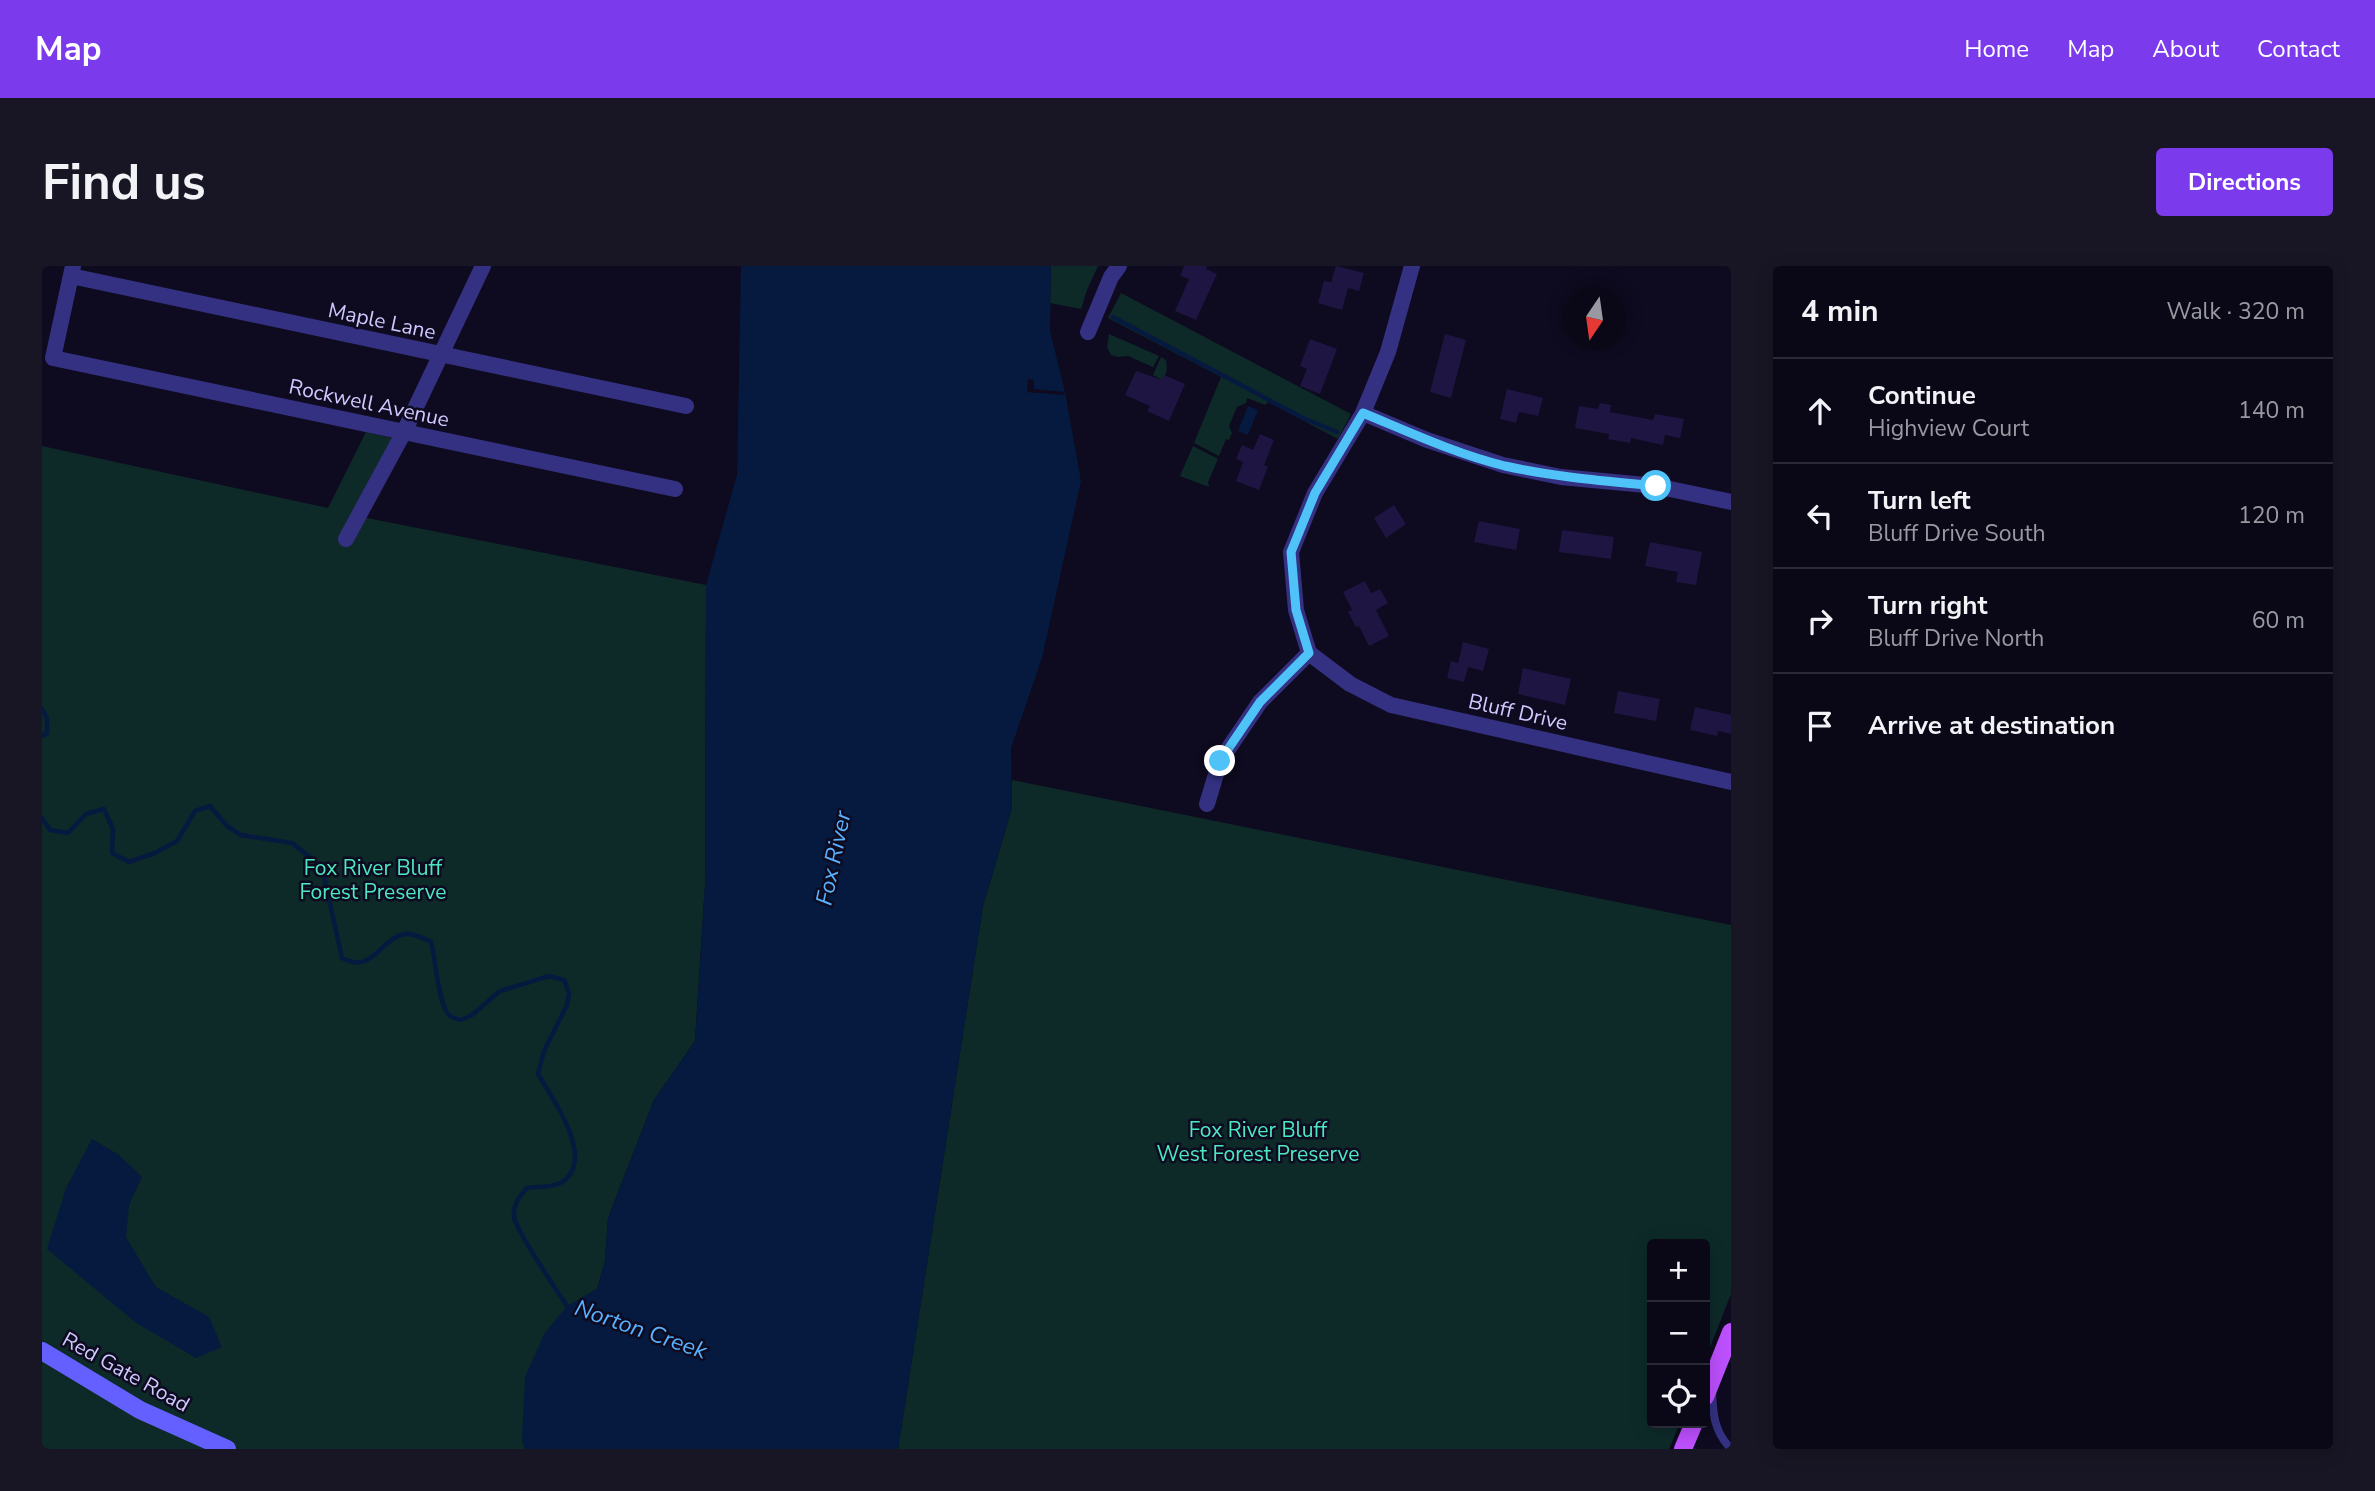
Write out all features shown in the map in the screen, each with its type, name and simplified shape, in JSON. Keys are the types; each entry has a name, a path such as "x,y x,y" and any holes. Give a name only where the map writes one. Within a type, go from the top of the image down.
{"main road":[{"path":"1710,1384 1731,1332"},
{"name":"Red Gate Road","path":"42,1351 140,1410 227,1449"},
{"path":"1683,1449 1692,1428"}],"street":[{"path":"346,538 404,432 483,266"},
{"path":"1088,332 1111,277 1119,266"},
{"path":"1207,804 1220,761 1260,702 1309,653 1296,610 1291,552 1315,493 1363,413 1388,352 1412,266"},
{"name":"Maple Lane","path":"72,271 441,355 686,406"},
{"name":"Rockwell Avenue","path":"72,271 55,358 675,489"},
{"path":"1363,413 1427,440 1503,465 1561,477 1656,486 1731,502"},
{"name":"Bluff Drive","path":"1309,653 1350,684 1391,705 1731,782"}],"lane":[{"path":"1710,1401 1713,1418 1722,1439 1731,1449"}],"green space":[{"path":"1051,266 1098,266 1081,309 1050,303"},
{"path":"1121,293 1351,414 1338,439 1268,402 1265,405 1247,398 1246,403 1237,407 1229,426 1232,433 1229,440 1226,439 1219,456 1194,443 1221,377 1108,318"},
{"path":"1109,334 1159,356 1153,367 1128,356 1111,355 1107,347"},
{"path":"1161,357 1166,360 1167,368 1162,380 1153,375"},
{"name":"Fox River Bluff Forest Preserve","path":"366,432 404,441 362,517 706,585 705,884 695,1041 654,1100 608,1218 605,1261 597,1289 567,1307 522,1439 525,1449 42,1449 42,446 328,508"},
{"path":"1193,446 1218,459 1208,482 1209,487 1180,476"},
{"name":"Fox River Bluff West Forest Preserve","path":"1012,780 1731,925 1731,1294 1710,1347 1710,1239 1647,1239 1647,1428 1678,1428 1669,1449 898,1449 983,906 1012,808"}],"water":[{"name":"Fox River","path":"741,266 1051,266 1050,331 1065,392 1081,481 1042,658 1011,748 1012,808 983,906 898,1449 525,1449 522,1439 525,1377 544,1334 567,1306 597,1289 605,1261 608,1218 654,1100 695,1041 705,884 706,585 737,475"},
{"path":"1248,406 1258,410 1248,435 1238,431"},
{"path":"92,1139 119,1155 142,1177 129,1205 126,1237 156,1287 209,1317 222,1347 196,1358 135,1322 47,1249 66,1188"}],"pier":[{"path":"1028,379 1034,380 1034,389 1065,392 1064,395 1027,392"}],"building":[{"path":"1184,266 1207,266 1206,269 1217,274 1196,320 1175,311 1189,279 1180,276"},
{"path":"1336,266 1364,273 1359,291 1348,288 1342,310 1318,303 1324,281 1331,282"},
{"path":"1445,334 1466,340 1451,398 1430,392"},
{"path":"1310,339 1337,349 1320,394 1300,386 1307,369 1300,366"},
{"path":"1136,371 1162,380 1164,375 1185,384 1169,421 1147,411 1150,406 1125,395"},
{"path":"1507,389 1543,398 1538,416 1519,412 1516,423 1500,419"},
{"path":"1600,403 1611,405 1610,412 1653,420 1655,414 1684,419 1680,438 1665,435 1663,445 1631,438 1630,443 1608,439 1609,434 1575,428 1579,406 1598,409"},
{"path":"1260,434 1274,440 1264,465 1268,467 1259,490 1236,481 1243,462 1236,459 1242,445 1253,450"},
{"path":"1394,505 1406,524 1386,538 1374,518"},
{"path":"1479,521 1520,529 1516,550 1474,542"},
{"path":"1562,530 1614,537 1611,559 1559,552"},
{"path":"1650,542 1702,552 1696,585 1676,582 1678,572 1645,566"},
{"path":"1365,581 1371,593 1380,589 1388,603 1376,610 1389,636 1369,646 1348,612 1352,610 1343,592"},
{"path":"1463,642 1489,649 1483,671 1468,667 1464,682 1447,678 1451,661 1458,663"},
{"path":"1523,668 1571,679 1565,705 1518,694"},
{"path":"1618,691 1660,699 1656,721 1614,713"},
{"path":"1695,707 1731,715 1731,734 1718,731 1717,736 1690,730"}],"waterway":[{"path":"1113,317 1303,418 1337,432"},
{"name":"Norton Creek","path":"42,709 47,718 47,733 42,736"},
{"name":"Norton Creek","path":"42,818 50,830 68,833 86,814 104,809 113,829 112,853 129,862 155,853 177,841 195,811 210,806 227,826 241,835 292,843 322,867 342,958 353,962 369,959 396,937 405,934 431,942 443,1003 450,1016 457,1019 472,1015 500,991 549,976 564,980 569,993 567,1005 544,1051 538,1074 568,1127 575,1156 573,1169 561,1183 527,1188 517,1201 514,1217 529,1248 570,1308"}],"route":[{"path":"1220,761 1260,702 1309,653 1296,610 1291,552 1315,493 1363,413 1427,440 1503,465 1561,477 1656,486"}]}
